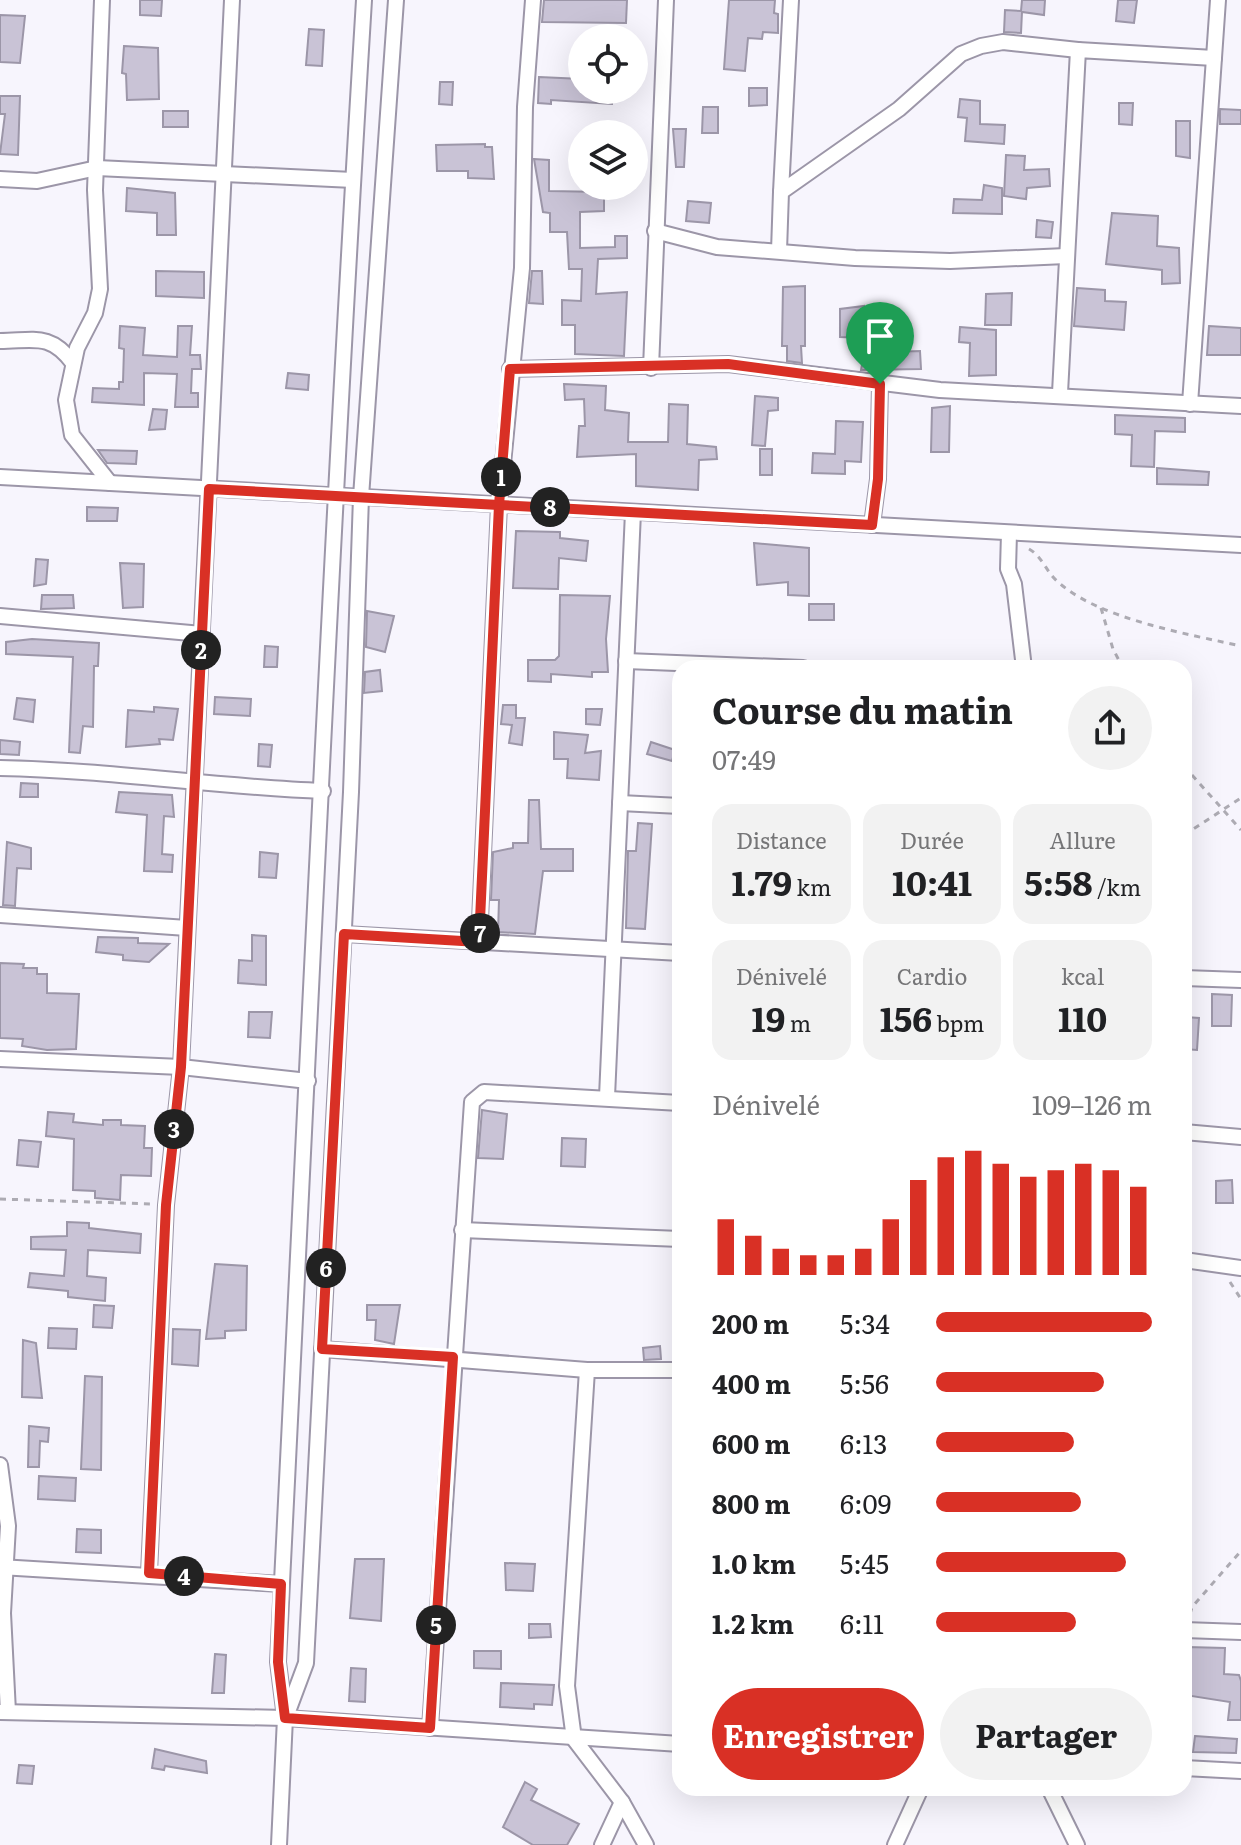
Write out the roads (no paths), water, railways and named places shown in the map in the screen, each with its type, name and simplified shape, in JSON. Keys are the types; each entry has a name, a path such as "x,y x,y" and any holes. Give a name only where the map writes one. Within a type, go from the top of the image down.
{"street":[{"path":"102,0 95,219 100,289 95,313 73,363 66,400 72,435 110,483"},
{"path":"149,1573 166,1205 181,1067 232,0"},
{"path":"279,1845 285,1718 278,1662 281,1584 323,791 333,496 364,0"},
{"path":"285,1718 306,1663 344,934 361,497 396,0"},
{"path":"479,942 499,505 522,268 525,107 533,0"},
{"path":"651,368 666,0"},
{"path":"779,251 791,0"},
{"path":"1190,404 1218,0"},
{"path":"781,192 899,109 961,54 981,46 1003,42 1214,58"},
{"path":"1060,393 1078,50"},
{"path":"0,179 37,181 97,168 353,180"},
{"path":"655,231 698,244 914,261 1066,256"},
{"path":"0,341 33,338 47,342 61,347 73,363"},
{"path":"510,369 728,364 880,384 1241,406"},
{"path":"872,525 878,479 880,384"},
{"path":"0,477 872,525 1010,538 1241,545"},
{"path":"607,1097 633,512"},
{"path":"1010,538 1008,569 1014,584 1023,660"},
{"path":"0,616 202,634"},
{"path":"626,661 672,663"},
{"path":"0,768 92,772 195,783 323,791"},
{"path":"620,803 672,806"},
{"path":"0,915 187,928"},
{"path":"344,934 672,952"},
{"path":"1192,978 1241,980"},
{"path":"0,1059 181,1067 308,1081"},
{"path":"430,1728 472,1102 475,1096 484,1092 672,1102"},
{"path":"1192,1133 1241,1137"},
{"path":"462,1230 672,1239"},
{"path":"1192,1261 1236,1268"},
{"path":"322,1349 587,1370 672,1370"},
{"path":"587,1370 567,1686 574,1739 622,1802 646,1845"},
{"path":"0,1465 8,1526 3,1613 4,1712 285,1718 672,1744"},
{"path":"4,1567 149,1573 281,1584"},
{"path":"1192,1630 1241,1632"},
{"path":"1192,1768 1241,1771"},
{"path":"895,1845 917,1796"},
{"path":"1053,1796 1076,1845"},
{"path":"602,1845 622,1802"}]}
